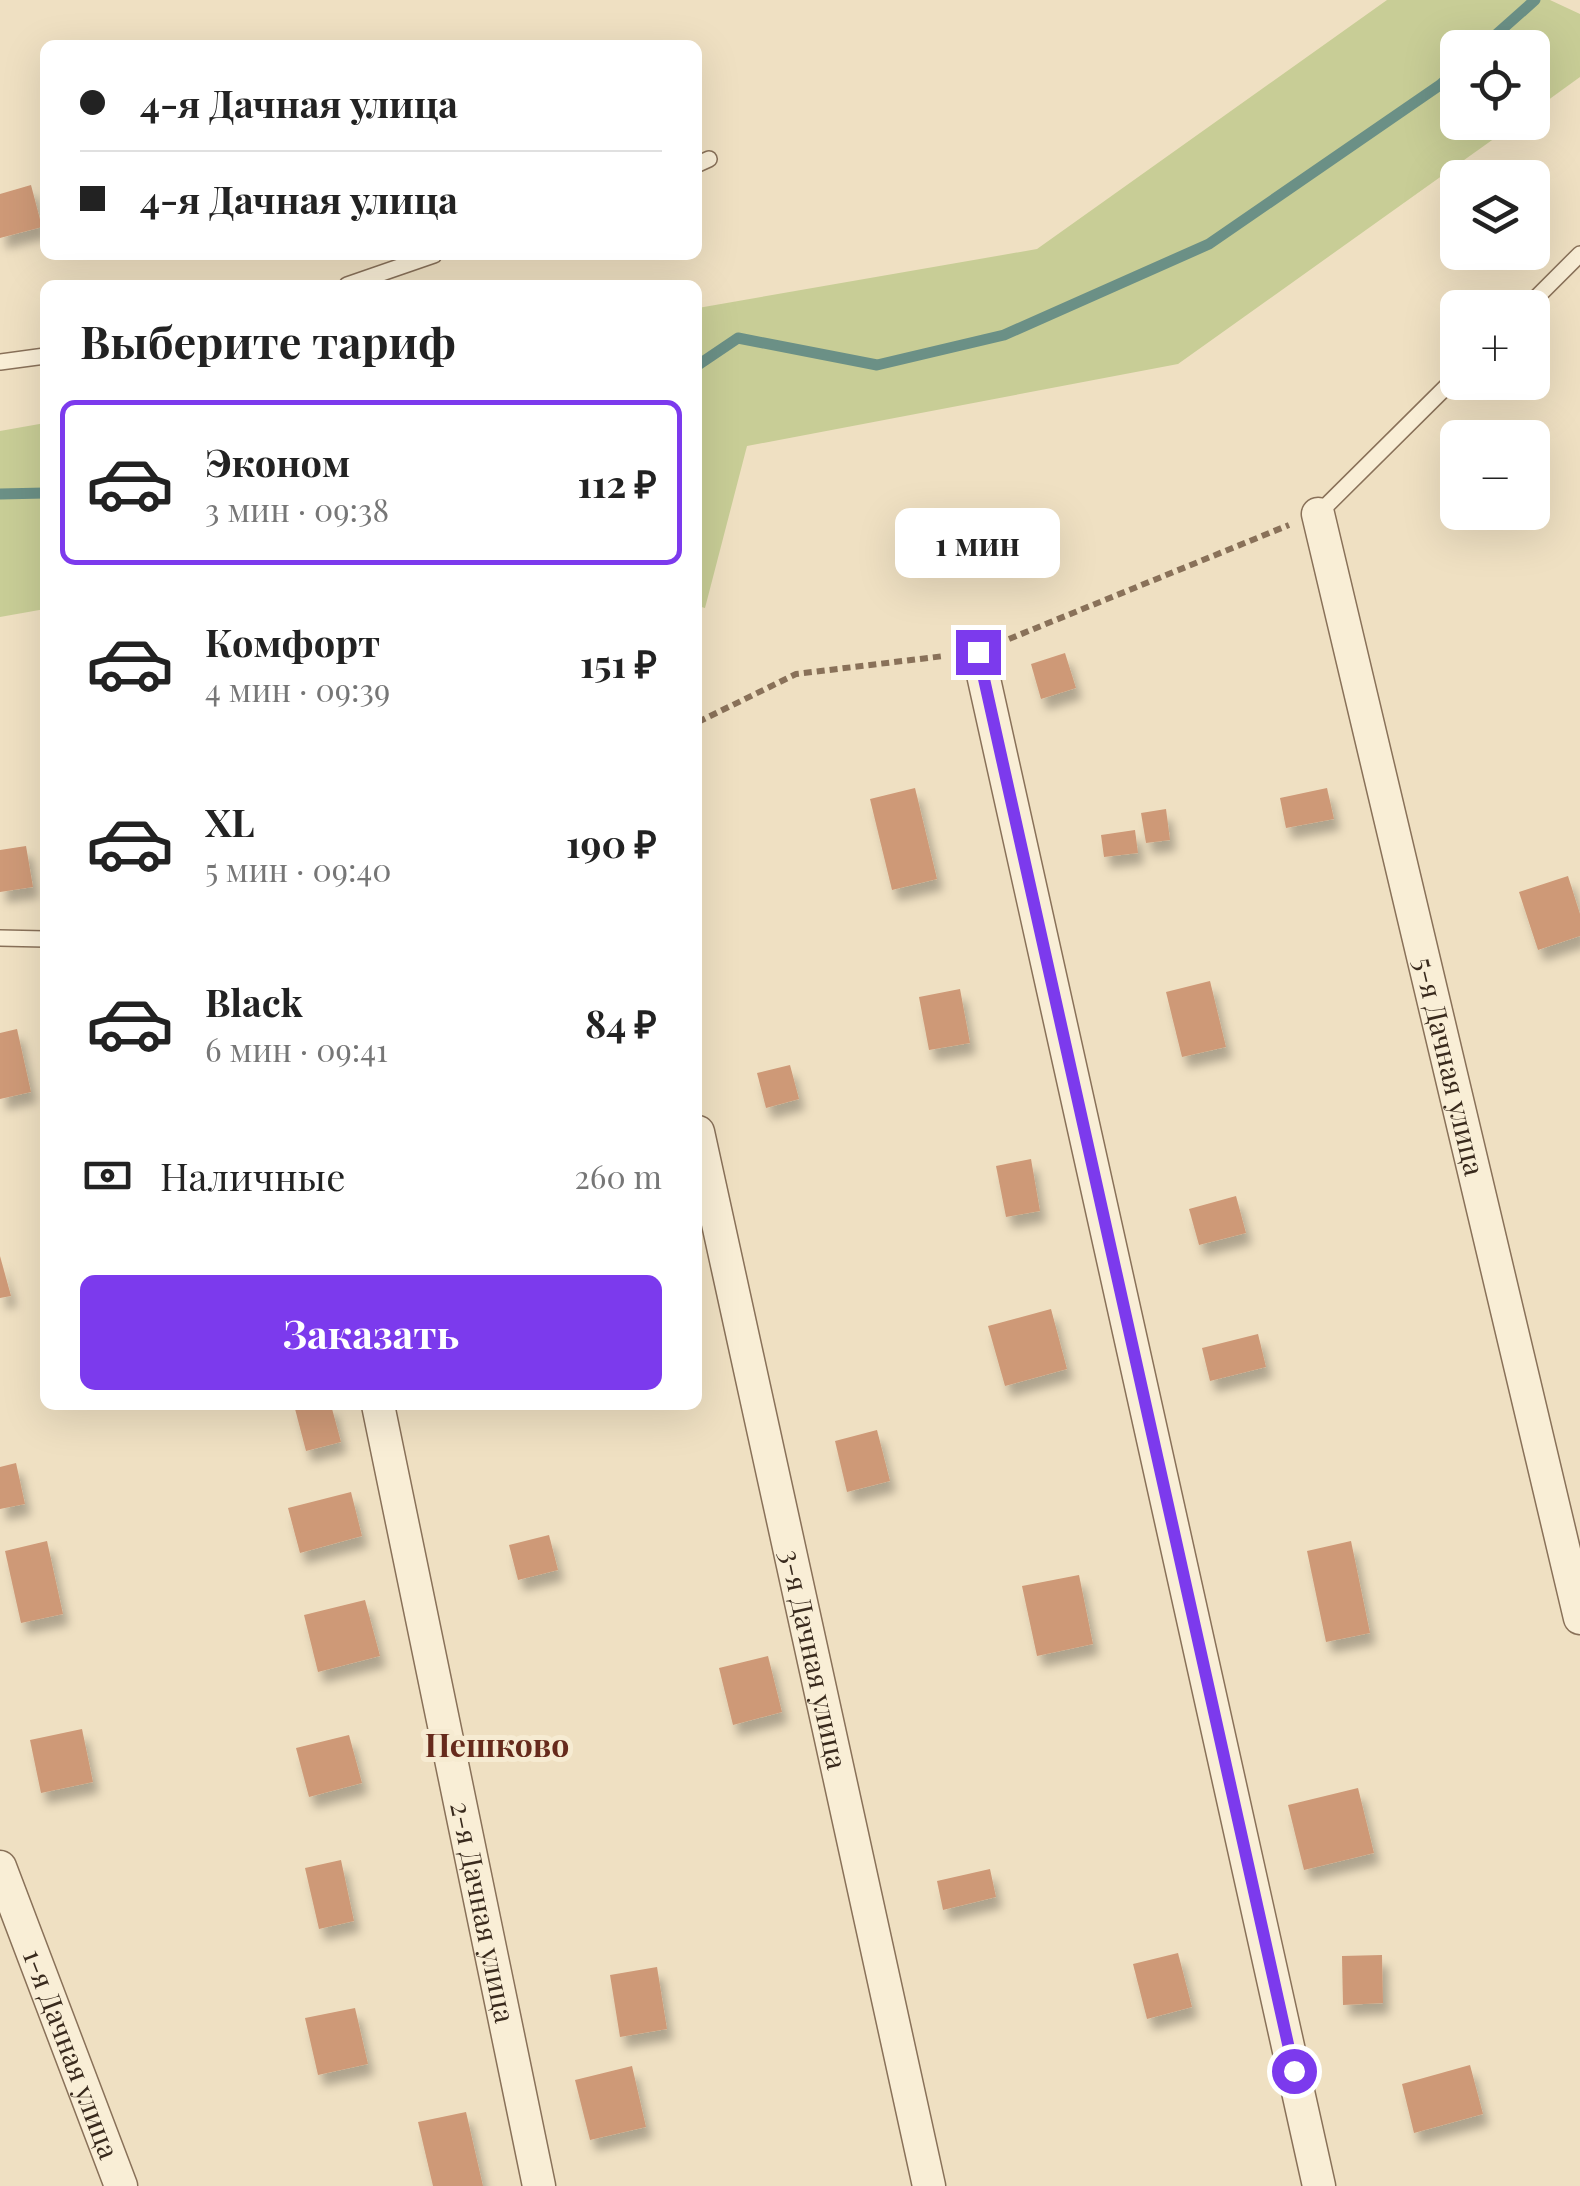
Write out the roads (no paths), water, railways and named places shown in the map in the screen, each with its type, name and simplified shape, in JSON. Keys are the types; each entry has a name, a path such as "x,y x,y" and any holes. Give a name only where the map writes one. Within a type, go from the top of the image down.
{"street":[{"name":"5-я Дачная улица","path":"1318,514 1580,1618"},
{"path":"978,652 1319,2186"},
{"name":"3-я Дачная улица","path":"702,1150 929,2186"},
{"name":"2-я Дачная улица","path":"379,1410 539,2186"},
{"name":"1-я Дачная улица","path":"0,1867 121,2186"}],"lane":[{"path":"1544,290 1580,254"},
{"path":"362,280 420,260"},
{"path":"0,362 40,357"},
{"path":"1318,514 1440,394"},
{"path":"0,938 40,938"}],"waterway":[{"path":"1501,30 1535,0"},
{"path":"702,362 738,338 877,365 1004,335 1209,244 1440,85"},
{"path":"0,494 40,493"}],"district":[{"name":"Пешково","path":"497,1746"}]}
